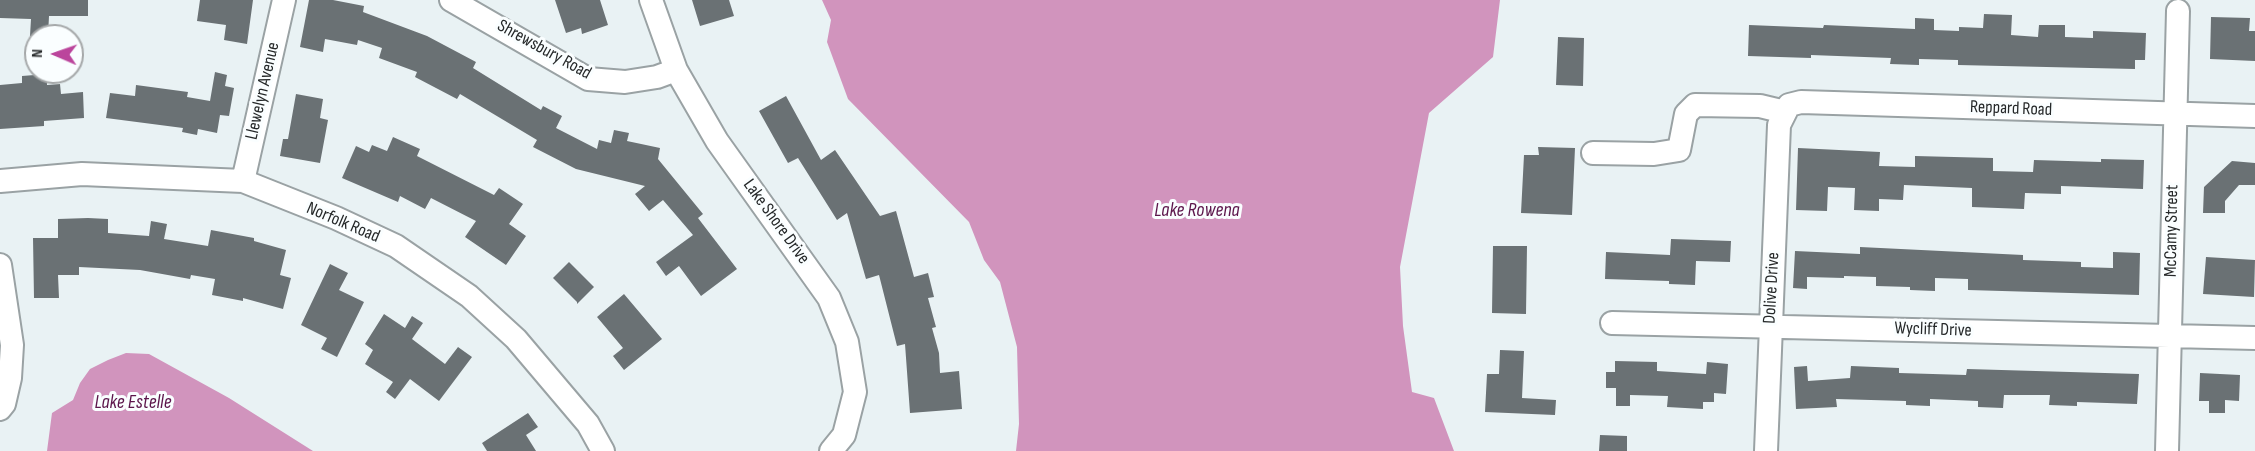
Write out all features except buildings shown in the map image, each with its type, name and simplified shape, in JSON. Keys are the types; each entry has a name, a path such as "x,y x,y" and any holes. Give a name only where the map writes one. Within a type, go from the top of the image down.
{"street":[{"name":"Llewelyn Avenue","path":"243,182 284,0"},
{"name":"Shrewsbury Road","path":"451,0 588,79 625,82 657,77 676,70"},
{"name":"Lake Shore Drive","path":"651,0 676,70 717,141 829,298 847,342 855,392 844,435 831,451"},
{"name":"McCamy Street","path":"2167,451 2178,11"},
{"name":"Reppard Road","path":"1782,118 1789,105 1801,102 2255,116"},
{"path":"1593,153 1654,154 1679,150 1686,114 1695,105 1760,106 1782,118"},
{"name":"Dolive Drive","path":"1766,451 1770,326 1782,118"},
{"name":"Norfolk Road","path":"0,181 82,174 243,182 336,218 396,246 469,296 516,339 588,424 603,451"},
{"path":"0,265 12,345 10,378 4,404 0,409"},
{"name":"Wycliff Drive","path":"1612,323 2255,338"}],"water":[{"name":"Lake Rowena","path":"822,0 1500,0 1493,57 1429,113 1400,267 1403,326 1412,392 1434,398 1454,451 1016,451 1019,424 1017,347 1000,282 984,260 969,222 848,99 827,42 831,20"},
{"name":"Lake Estelle","path":"126,353 149,354 229,398 313,451 47,451 52,413 73,400 80,383 90,369"}]}
